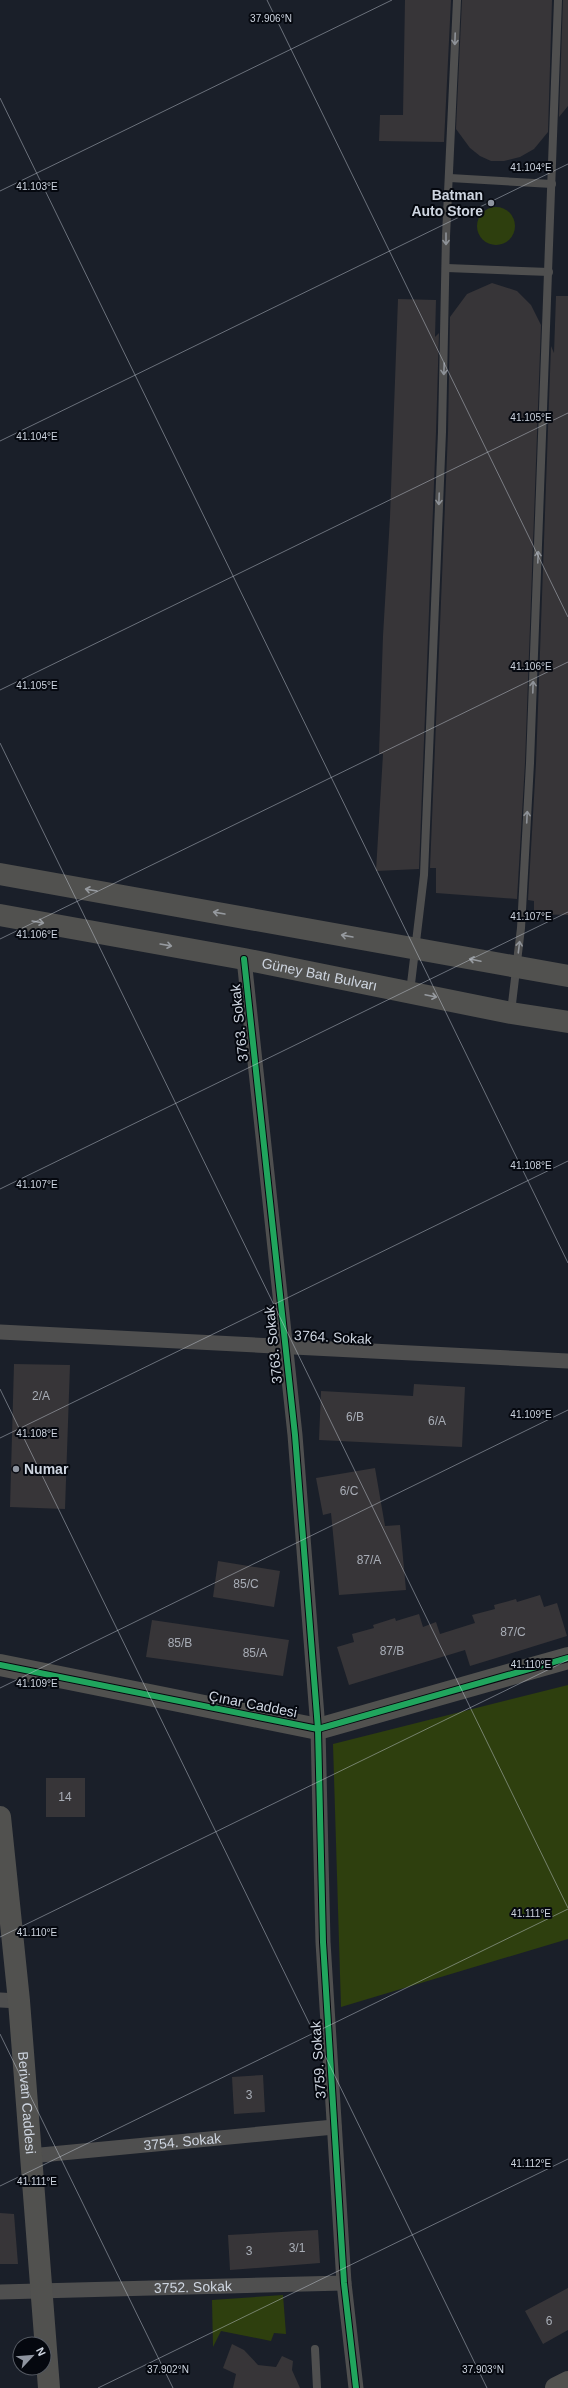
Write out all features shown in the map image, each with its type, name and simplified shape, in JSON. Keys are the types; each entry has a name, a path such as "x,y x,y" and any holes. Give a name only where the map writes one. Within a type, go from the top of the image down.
{"street":[{"path":"0,874 568,976"},
{"name":"Güney Batı Bulvarı","path":"0,915 244,959 511,1013 568,1022"},
{"name":"3763. Sokak","path":"244,959 295,1435 318,1729"},
{"name":"3764. Sokak","path":"0,1332 568,1361"},
{"name":"Çınar Caddesi","path":"0,1665 318,1729 568,1658"},
{"name":"3759. Sokak","path":"318,1729 323,1942 344,2283 356,2388"},
{"name":"Berivan Caddesi","path":"0,1825 9,2001 30,2156 43,2292 49,2388"},
{"name":"3754. Sokak","path":"30,2156 334,2127"},
{"name":"3752. Sokak","path":"0,2292 344,2283"},
{"path":"556,2388 568,2382"}],"lane":[{"path":"410,992 424,875 447,268 446,236 450,178 457,0"},
{"path":"511,1013 521,928 530,763 558,0"},
{"path":"450,178 552,184"},
{"path":"447,268 549,272"},
{"path":"315,2349 317,2388"}],"green space":[{"path":"492,207 500,207 510,212 514,219 514,233 510,240 500,245 492,245 482,240 480,237 477,230 477,222 482,212 485,210"},
{"path":"568,1685 568,1939 341,2007 333,1744"},
{"path":"283,2295 286,2334 274,2333 271,2341 221,2331 213,2347 212,2300"}],"building":[{"path":"405,0 451,0 444,142 379,141 380,115 403,115"},
{"path":"462,0 552,0 548,132 534,149 520,157 504,161 491,161 480,156 470,148 456,129"},
{"path":"563,0 568,0 568,106 559,117"},
{"path":"492,283 517,291 531,305 541,325 525,763 517,899 436,893 436,868 430,868 448,432 450,317 467,294"},
{"path":"556,296 568,296 568,915 534,914 534,901 528,900 536,763 551,346 554,353"},
{"path":"398,299 436,300 435,337 439,333 436,432 419,869 376,871 383,754 379,754"},
{"path":"14,1364 70,1365 65,1509 10,1507"},
{"path":"414,1384 465,1387 462,1447 319,1440 321,1391 413,1396"},
{"path":"375,1468 385,1526 400,1525 406,1590 339,1595 331,1513 323,1515 316,1478"},
{"path":"218,1561 280,1571 274,1607 213,1597"},
{"path":"540,1595 544,1607 557,1603 567,1636 470,1666 465,1650 349,1685 337,1647 354,1642 352,1634 374,1628 373,1625 395,1618 396,1621 419,1614 423,1627 436,1622 440,1634 475,1623 472,1615 495,1609 494,1605 516,1599 517,1602"},
{"path":"152,1620 289,1640 283,1676 146,1657"},
{"path":"46,1778 85,1778 85,1817 46,1817"},
{"path":"263,2075 265,2112 234,2114 232,2077"},
{"path":"0,2213 14,2214 18,2264 0,2264"},
{"path":"318,2230 320,2263 230,2270 228,2235"},
{"path":"568,2288 568,2330 543,2344 525,2311"},
{"path":"232,2344 244,2350 258,2365 276,2367 282,2356 293,2361 292,2370 300,2388 233,2388 236,2374 223,2368"}],"cycle path":[{"path":"244,959 295,1435 318,1729 323,1942 344,2283 356,2388"},
{"path":"0,1665 318,1729 568,1658"}],"place":[{"name":"Batman Auto Store","path":"491,203"},
{"name":"Numar","path":"16,1469"}]}
